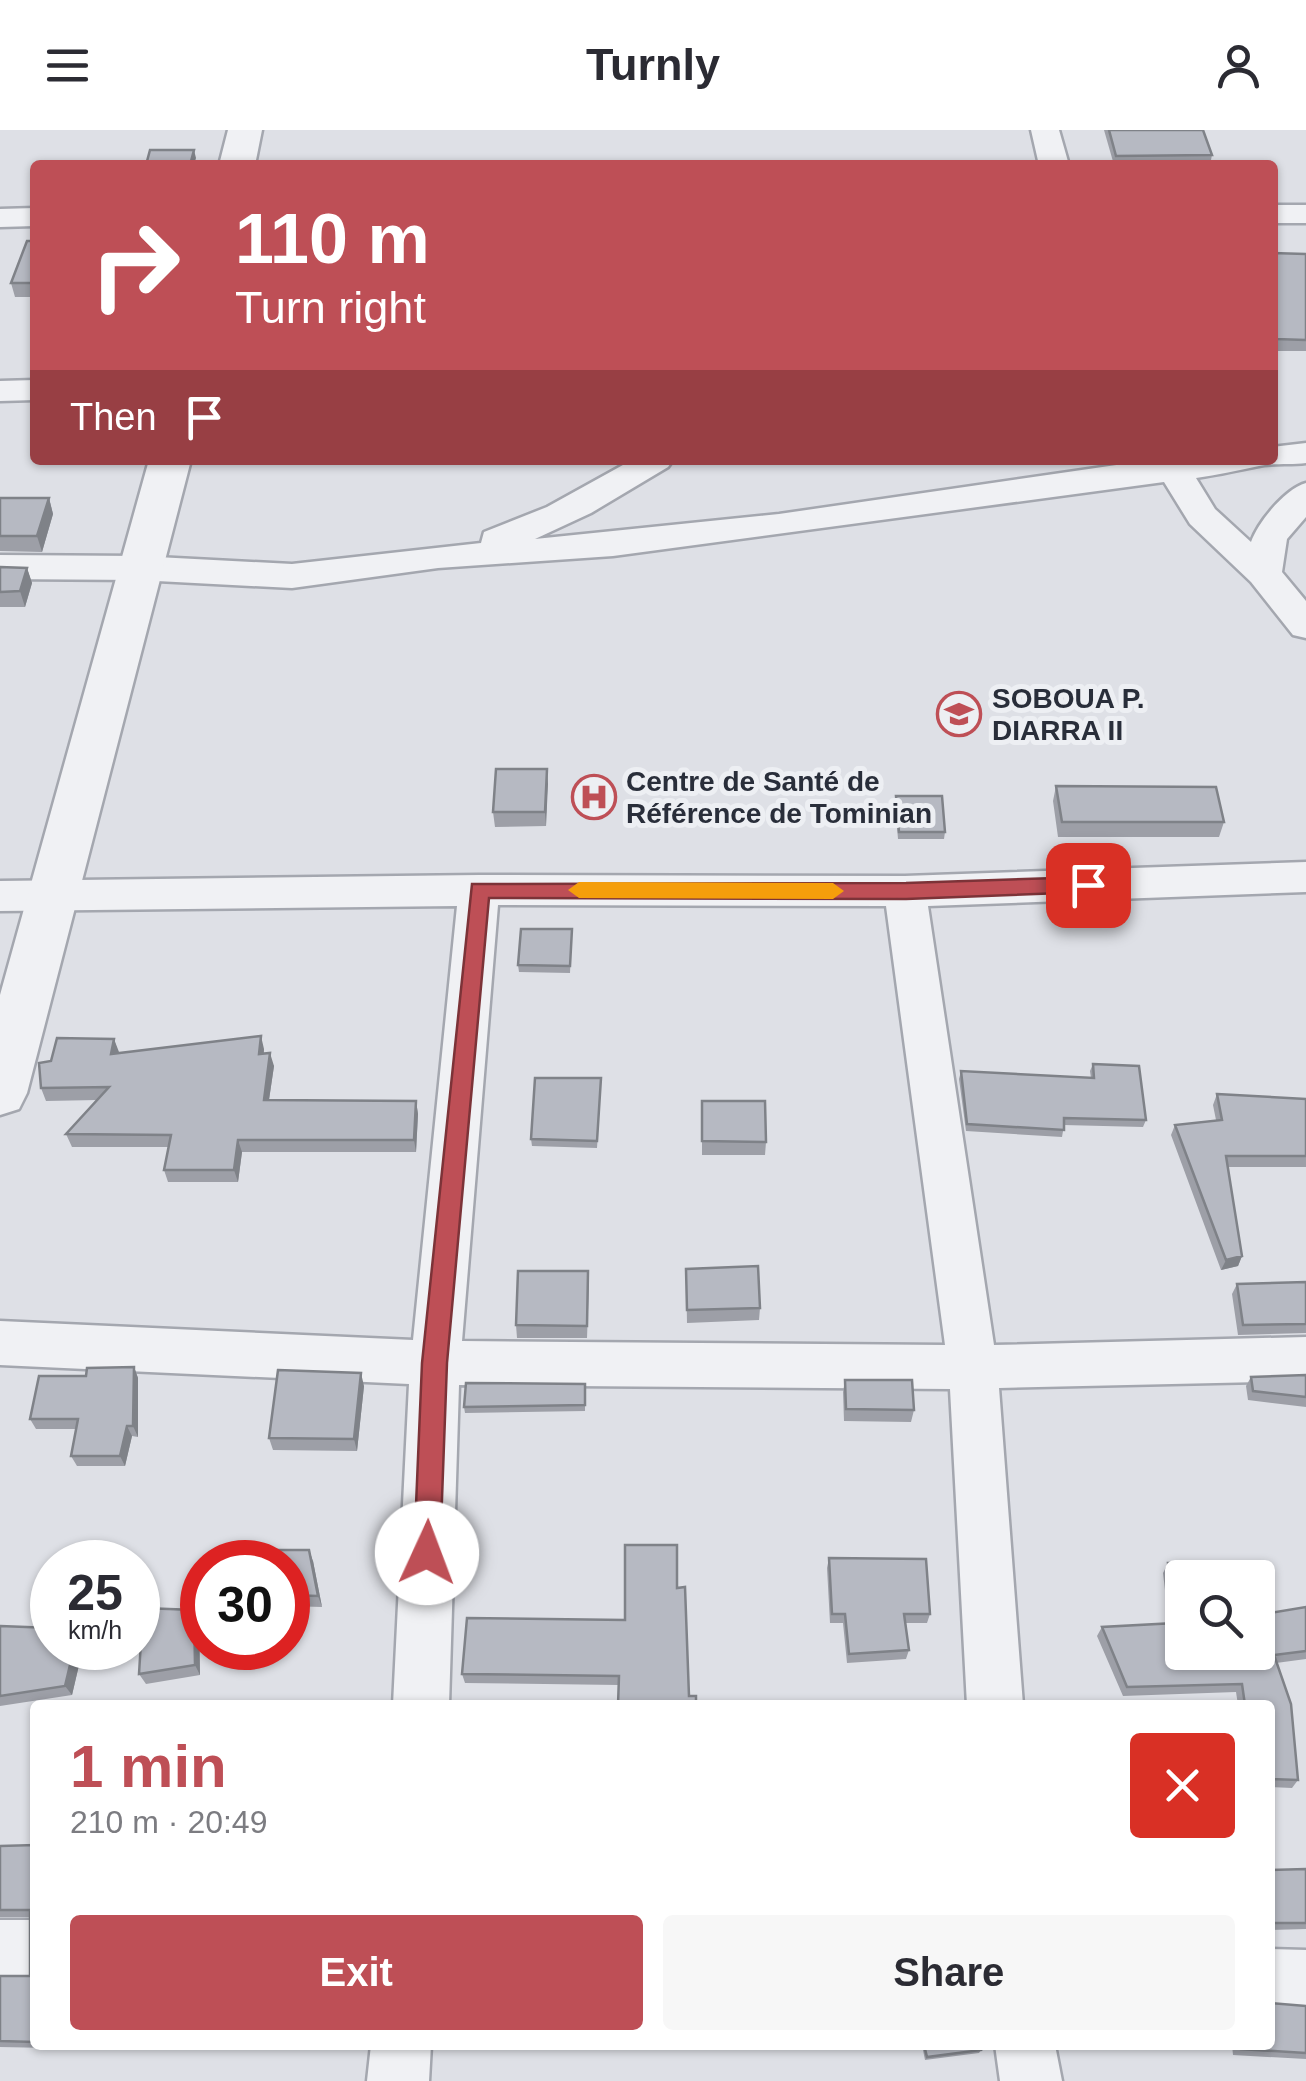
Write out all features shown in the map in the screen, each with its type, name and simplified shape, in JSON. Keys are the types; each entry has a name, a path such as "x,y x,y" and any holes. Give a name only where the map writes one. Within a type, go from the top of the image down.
{"street":[{"path":"238,160 245,130"},
{"path":"1045,130 1053,160"},
{"path":"1278,214 1306,214"},
{"path":"0,218 30,218"},
{"path":"0,391 30,390"},
{"path":"1278,456 1306,453"},
{"path":"0,1094 169,465"},
{"path":"438,557 526,531 592,500 648,465"},
{"path":"0,567 138,568 292,576 438,557 613,545 959,503 1170,465 1202,516 1264,574 1306,626"},
{"path":"1264,574 1270,537 1306,494"},
{"path":"0,896 479,890 906,891 1306,878"},
{"path":"421,1700 435,1363 479,890"},
{"path":"906,891 973,1367 995,1700"},
{"path":"0,1343 435,1363 973,1367 1306,1359"},
{"path":"0,1950 30,1950"},
{"path":"1275,1979 1306,1980"},
{"path":"398,2081 401,2050"},
{"path":"1026,2050 1031,2081"}],"building":[{"path":"1109,130 1203,130 1212,155 1116,156"},
{"path":"150,150 194,150 191,160 147,160"},
{"path":"27,241 30,241 30,283 11,283"},
{"path":"1278,253 1306,254 1306,340 1278,339"},
{"path":"0,498 49,498 37,536 0,536"},
{"path":"0,567 27,568 20,591 0,592"},
{"path":"496,769 547,769 545,812 493,812"},
{"path":"1056,786 1216,787 1224,822 1062,822"},
{"path":"896,796 942,796 945,832 899,832"},
{"path":"521,929 572,929 570,966 518,965"},
{"path":"261,1036 259,1054 270,1053 264,1100 416,1101 414,1140 238,1140 234,1170 164,1170 171,1135 66,1134 109,1087 41,1088 39,1063 51,1061 57,1038 114,1039 111,1054"},
{"path":"1093,1064 1139,1066 1146,1120 1064,1118 1064,1130 967,1124 961,1071 1094,1078"},
{"path":"535,1078 601,1078 597,1141 531,1139"},
{"path":"1217,1094 1306,1099 1306,1156 1226,1156 1242,1256 1226,1260 1175,1125 1222,1120"},
{"path":"702,1101 765,1101 766,1142 702,1141"},
{"path":"758,1266 760,1308 687,1310 686,1269"},
{"path":"518,1271 588,1271 587,1326 516,1325"},
{"path":"1306,1282 1306,1324 1243,1325 1237,1284"},
{"path":"134,1367 133,1426 127,1426 120,1456 71,1456 78,1419 30,1419 39,1376 86,1376 87,1368"},
{"path":"278,1370 361,1373 354,1439 269,1438"},
{"path":"1306,1375 1306,1397 1253,1391 1251,1377"},
{"path":"845,1380 912,1380 914,1410 846,1409"},
{"path":"466,1383 585,1384 585,1405 464,1407"},
{"path":"625,1545 677,1545 677,1588 685,1587 689,1696 696,1696 696,1700 618,1700 619,1676 462,1674 467,1618 625,1620"},
{"path":"310,1555 318,1596 310,1596"},
{"path":"829,1558 926,1559 930,1614 904,1614 909,1650 849,1654 845,1614 832,1614"},
{"path":"1306,1607 1306,1651 1275,1655 1275,1612"},
{"path":"160,1609 180,1609 180,1667 139,1674 139,1670 160,1670"},
{"path":"1165,1624 1165,1670 1275,1670 1275,1658 1291,1704 1298,1780 1275,1779 1275,1700 1244,1700 1242,1684 1127,1687 1102,1627"},
{"path":"0,1626 30,1627 30,1670 69,1670 65,1686 0,1696"},
{"path":"30,1845 30,1910 0,1910 0,1846"},
{"path":"1306,1869 1306,1923 1275,1923 1275,1870"},
{"path":"0,1976 30,1976 30,2042 0,2041"},
{"path":"1275,2003 1306,2006 1306,2053 1257,2050 1275,2050"},
{"path":"925,2050 981,2050 927,2057"}],"slow traffic":[{"path":"579,890 833,891"}],"place":[{"name":"SOBOUA P. DIARRA II","path":"959,714"},
{"name":"Centre de Santé de Référence de Tominian","path":"594,797"}],"route":[{"path":"427,1553 435,1363 479,890 906,891 1088,885"}]}
